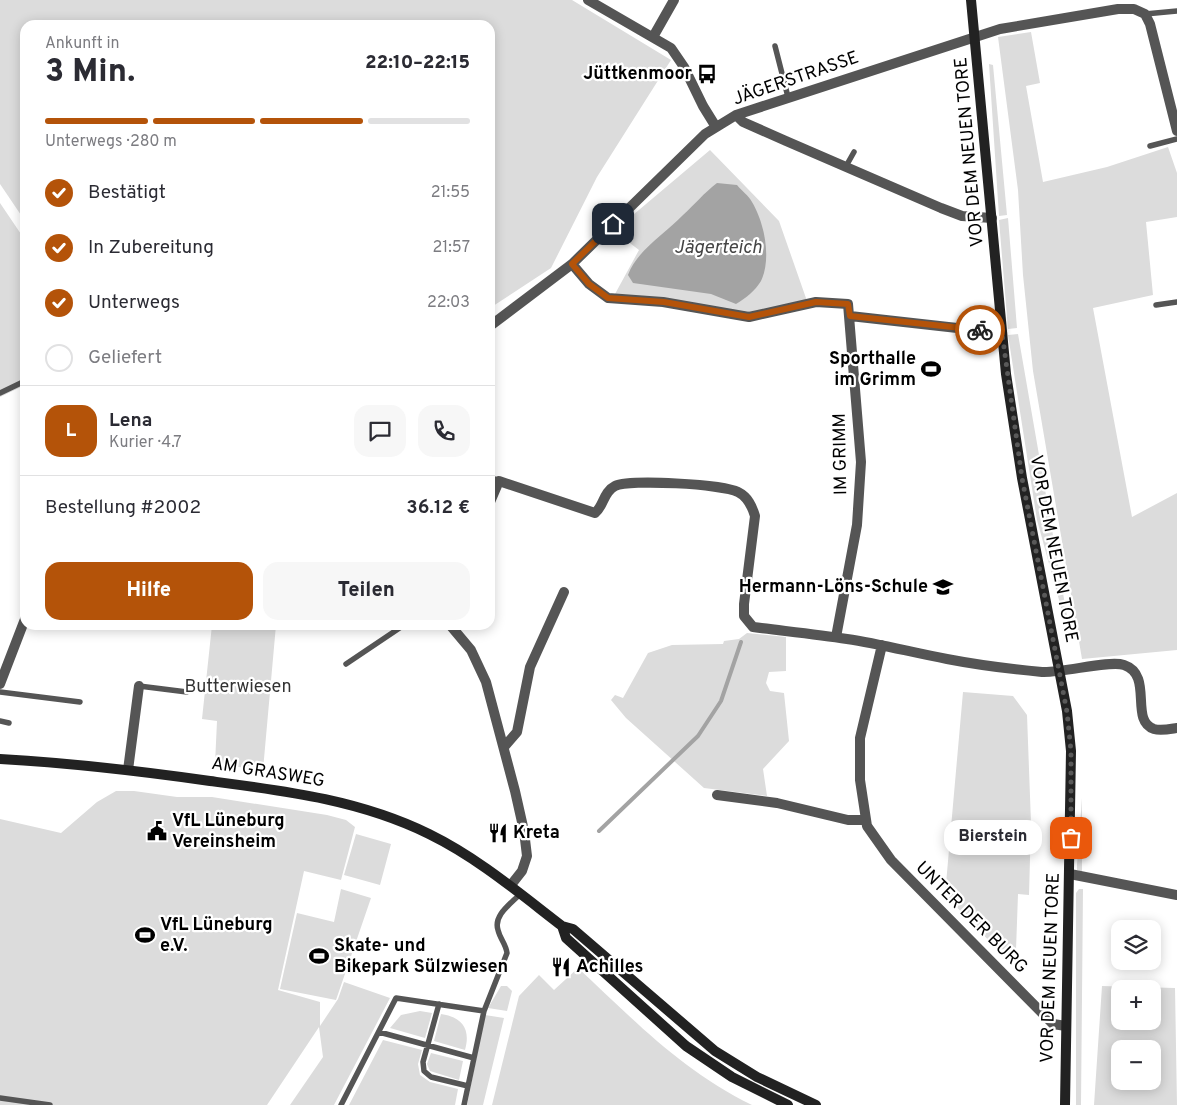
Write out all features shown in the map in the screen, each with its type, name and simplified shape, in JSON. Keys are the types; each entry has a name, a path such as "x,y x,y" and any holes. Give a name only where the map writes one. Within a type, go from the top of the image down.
{"main road":[{"name":"VOR DEM NEUEN TORE","path":"971,0 976,35 1002,333 1022,478 1060,672 1071,751 1065,1105"},
{"name":"AM GRASWEG","path":"0,759 77,764 128,770 307,794 348,803 399,821 428,834 477,861 511,885 562,926"},
{"path":"562,926 566,938 686,1046 732,1077 788,1105"},
{"path":"562,926 573,929 714,1051 751,1073 816,1105"}],"street":[{"path":"588,0 671,48 678,57 716,127"},
{"path":"653,37 674,0"},
{"name":"JÄGERSTRASSE","path":"495,322 572,264 705,134 736,115 976,35 1118,9 1134,9 1145,14"},
{"path":"1145,14 1150,24 1177,131"},
{"path":"736,115 744,122 845,168 962,216 992,218"},
{"path":"572,264 589,284 608,298 664,302 749,317 816,302 835,302 848,304 850,316 1002,333"},
{"name":"IM GRIMM","path":"836,637 857,525 861,462 850,316"},
{"path":"495,479 595,514 600,509 606,493 620,484 686,484 737,491 752,504 755,516 744,604 744,616 747,623 753,627 836,637 972,663 1060,672 1123,665 1131,669 1140,680 1143,716 1148,725 1156,730 1177,728"},
{"path":"504,747 517,732 530,667 564,592"},
{"path":"0,684 21,630"},
{"path":"454,630 471,650 490,694 527,845 527,856 522,870 511,885"},
{"name":"UNTER DER BURG","path":"882,646 860,738 860,780 865,820 869,830 891,860 1053,1024 1066,1026"},
{"path":"128,770 138,686"},
{"path":"717,795 777,803 848,820 865,820"},
{"path":"1070,874 1177,895"}],"lane":[{"path":"1145,14 1177,11"},
{"path":"775,46 788,97"},
{"path":"1150,146 1177,139"},
{"path":"845,168 854,152"},
{"path":"1156,305 1177,302"},
{"path":"0,394 20,384"},
{"path":"346,664 397,630"},
{"path":"138,686 187,692"},
{"path":"0,692 80,702"},
{"path":"0,721 9,723"},
{"path":"464,1105 484,1011 507,953 506,946 498,931 499,917 520,893"},
{"path":"341,1105 396,998 484,1011"},
{"path":"439,1004 422,1066 427,1075 468,1086"},
{"path":"379,1032 474,1058"},
{"path":"0,1098 50,1105"}],"green space":[{"path":"0,0 572,0 671,60 597,177 551,268 495,305 495,20 20,20 20,214 0,184"},
{"path":"1031,32 1040,83 1026,86 1043,182 1107,167 1168,147 1177,173 1177,217 1146,222 1153,295 1093,308 1132,517 1177,493 1177,650 1082,659 1033,371 1023,275 1018,190 998,37"},
{"path":"989,64 993,65 1007,215 999,216"},
{"path":"710,150 779,221 807,301 748,315 615,294 639,250 614,231"},
{"path":"0,203 20,233 20,387 0,397"},
{"path":"1008,218 1017,328 1008,329 999,220"},
{"path":"1018,334 1067,616 1064,618 1037,520 1008,335"},
{"name":"Butterwiesen","path":"211,630 276,630 263,770 215,764 217,721 202,719"},
{"path":"747,633 786,637 786,671 769,672 766,683 770,691 784,693 789,741 763,769 767,796 704,788 626,718 611,700 615,695 623,698 648,653 672,645 723,644 724,641 739,639"},
{"path":"963,692 1013,696 1027,715 1031,823 1029,895 1018,894 1016,950 997,949 945,895"},
{"name":"VfL Lüneburg e.V.","path":"116,791 134,791 177,797 212,797 327,815 346,820 355,827 341,880 304,871 278,990 320,1002 320,1026 338,999 344,982 390,998 334,1105 290,1105 323,1057 319,1027 267,1105 0,1105 0,819 61,833 97,802"},
{"path":"1082,798 1082,872 1077,870 1077,865"},
{"path":"356,834 391,844 380,885 344,875"},
{"name":"Skate- und Bikepark Sülzwiesen","path":"341,889 371,898 336,1000 280,989 297,913 334,922"},
{"path":"1079,889 1083,889 1081,1105 1076,1105 1076,893"},
{"path":"578,968 639,1025 681,1060 726,1091 752,1105 492,1105 519,996 539,975 554,990"},
{"path":"501,986 507,986 512,991 507,1011 488,1008"},
{"path":"1102,986 1111,986 1111,1030 1161,1030 1161,988 1175,988 1177,1105 1094,1105"},
{"path":"420,1011 432,1013 425,1038 390,1028 401,1015"},
{"path":"441,1014 454,1018 463,1025 467,1036 465,1050 434,1041"},
{"path":"485,1015 504,1018 483,1105 467,1105"},
{"path":"383,1040 422,1050 418,1064 420,1075 430,1082 458,1089 455,1105 349,1105"},
{"path":"431,1053 463,1061 459,1080 430,1071 427,1064"}],"water":[{"name":"Jägerteich","path":"717,183 737,185 751,200 760,220 765,240 766,262 761,281 756,288 736,304 711,294 633,283 628,275 638,258"}],"waterway":[{"path":"599,831 698,736 721,701 741,642"}],"way so far":[{"path":"980,330 1002,333 1006,374 1022,478 1056,646 1067,712 1071,751 1071,838"}],"place":[{"name":"Jüttkenmoor","path":"707,74"},
{"name":"Sporthalle im Grimm","path":"931,369"},
{"name":"Hermann-Löns-Schule","path":"943,587"},
{"name":"VfL Lüneburg Vereinsheim","path":"157,831"},
{"name":"Kreta","path":"498,833"},
{"name":"Bierstein","path":"1071,838"},
{"name":"VfL Lüneburg e.V.","path":"145,935"},
{"name":"Skate- und Bikepark Sülzwiesen","path":"319,956"},
{"name":"Achilles","path":"561,967"}],"route":[{"path":"613,224 572,264 589,284 608,298 650,300 749,317 816,302 835,302 848,304 850,316 980,330"}]}
